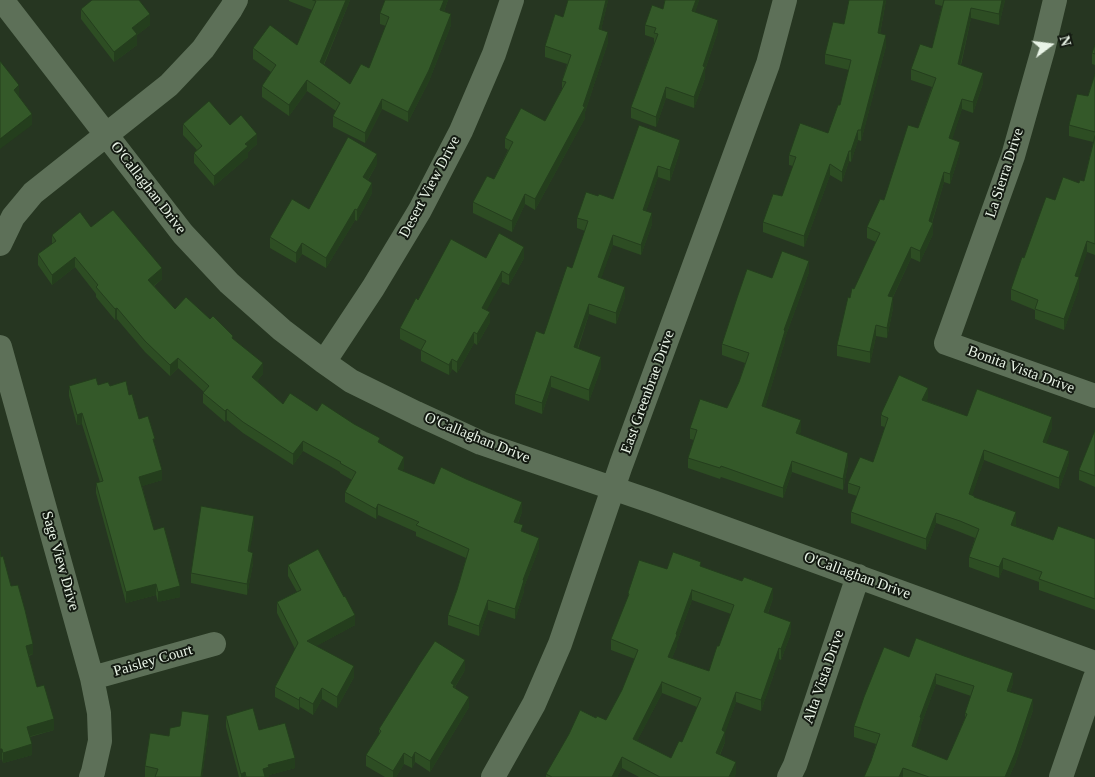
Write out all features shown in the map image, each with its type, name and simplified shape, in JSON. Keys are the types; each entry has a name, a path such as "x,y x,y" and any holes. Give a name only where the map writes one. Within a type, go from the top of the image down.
{"street":[{"name":"O'Callaghan Drive","path":"2,0 183,234 229,283 282,330 351,381 481,443 613,488 1095,662"},
{"path":"0,244 13,217 33,193 169,85 203,49 236,0"},
{"name":"Desert View Drive","path":"324,362 373,288 420,210 461,131 494,54 512,0"},
{"name":"East Greenbrae Drive","path":"493,777 534,704 560,644 613,488 768,64 785,0"},
{"name":"La Sierra Drive","path":"946,343 1013,156 1043,50 1054,0"},
{"name":"Bonita Vista Drive","path":"946,343 1095,396"},
{"name":"Sage View Drive","path":"0,347 92,678 100,713 100,741 91,777"},
{"name":"Alta Vista Drive","path":"789,777 858,576"},
{"name":"Paisley Court","path":"92,678 214,644"},
{"path":"1061,777 1095,678"}],"building":[{"path":"92,0 139,0 150,14 132,28 137,34 114,52 81,9"},
{"path":"313,0 346,0 320,62 350,84 361,64 369,68 389,17 380,13 385,0 444,0 440,10 451,14 429,70 408,112 382,99 365,133 333,116 340,103 307,80 289,105 262,86 276,65 253,48 270,25 297,45 316,1"},
{"path":"568,0 606,0 599,29 608,32 583,106 585,107 535,199 525,194 512,221 473,202 487,176 494,179 513,142 505,138 521,108 545,121 566,82 562,81 571,55 545,46 555,14 563,17"},
{"path":"665,0 696,0 692,11 718,20 703,66 705,67 694,97 666,87 656,117 631,107 658,34 654,33 656,28 645,25 652,5 663,9"},
{"path":"849,0 884,0 878,33 886,35 861,130 858,130 842,172 830,164 804,236 763,222 773,194 782,196 796,157 789,155 800,123 828,133 838,105 840,105 851,60 825,54 833,22 844,24"},
{"path":"944,0 1002,0 999,14 971,8 958,64 983,73 973,102 962,99 949,138 960,142 950,174 944,172 929,221 933,223 920,251 911,247 888,296 893,297 887,328 876,325 870,352 837,345 848,297 850,298 852,288 854,289 880,233 867,227 880,199 884,200 908,125 918,128 936,78 911,69 920,44 932,48"},
{"path":"0,61 19,85 14,90 32,114 0,139"},
{"path":"1095,74 1095,132 1069,125 1077,94 1088,96"},
{"path":"209,101 230,125 241,115 257,134 245,144 248,146 214,176 194,153 202,146 183,124"},
{"path":"639,125 680,140 670,170 658,166 643,210 652,213 641,245 613,235 598,277 625,287 616,313 589,304 574,347 601,357 589,390 551,376 542,403 515,394 536,331 544,334 567,266 572,268 588,221 577,218 586,192 613,199"},
{"path":"1095,136 1095,244 1087,241 1075,276 1079,277 1064,319 1035,309 1038,300 1011,289 1046,197 1055,200 1063,177 1079,183 1080,180 1084,181"},
{"path":"348,137 377,154 363,177 372,183 326,258 302,243 296,253 270,237 292,199 309,209"},
{"path":"113,210 162,268 148,280 175,309 186,297 210,319 213,316 233,336 232,338 263,363 252,377 283,404 290,393 317,411 322,403 380,438 378,442 404,457 398,469 434,484 441,467 522,502 514,522 523,525 521,531 539,538 523,580 515,609 488,600 479,626 448,615 469,549 416,525 419,522 378,504 376,509 345,492 356,472 341,462 303,441 293,454 243,422 227,409 225,411 203,393 209,386 178,358 170,365 145,341 96,287 98,285 75,257 52,275 38,254 56,241 52,235 80,212 91,227"},
{"path":"499,233 524,247 509,275 502,271 482,308 490,312 477,334 474,332 457,362 452,359 449,365 421,350 426,341 400,328 416,298 418,300 451,239 486,258"},
{"path":"782,251 809,261 784,330 762,406 801,420 796,433 848,453 843,479 792,461 783,488 721,466 720,468 688,458 697,430 690,428 700,399 727,408 749,353 722,344 747,269 772,278"},
{"path":"899,375 928,388 922,400 967,416 977,389 1052,417 1043,442 1069,451 1059,478 984,450 969,494 1016,512 1011,525 1053,540 1058,526 1095,539 1095,599 1039,579 1042,572 1003,558 999,567 969,557 979,529 960,521 936,513 926,539 851,512 860,487 848,483 860,457 873,462 888,418 881,414"},
{"path":"96,378 98,385 108,382 110,386 126,381 129,395 132,394 139,419 148,416 162,470 139,477 154,530 164,527 180,586 158,592 156,584 126,592 96,483 103,481 82,413 77,415 69,386"},
{"path":"1095,430 1095,476 1079,470"},
{"path":"201,506 254,516 248,551 253,553 247,584 191,573"},
{"path":"318,549 355,615 307,641 354,666 337,697 322,688 313,704 300,697 299,700 275,687 298,643 277,602 301,590 288,565"},
{"path":"0,551 11,586 18,585 33,644 26,646 37,687 44,685 54,719 27,727 32,744 3,753 2,749 0,749"},
{"path":"673,552 701,562 700,566 742,581 744,577 773,588 764,612 791,622 781,649 779,648 761,700 736,692 722,730 725,732 716,753 736,762 729,777 660,777 622,757 612,777 552,777 546,774 569,734 580,710 596,718 597,716 606,720 622,690 638,650 611,639 629,594 639,560 667,569","holes":["692,590 734,605 709,671 668,657","662,682 701,698 682,742 679,741 671,758 633,739"]},
{"path":"916,638 1013,673 1007,691 1033,699 1005,777 929,777 903,768 899,777 864,777 880,734 854,726 864,697 884,647 909,657","holes":["936,674 974,686 965,713 967,714 947,760 912,746 920,717"]},
{"path":"435,641 465,660 451,683 454,685 453,687 469,697 430,761 415,752 412,758 404,753 393,771 366,755 381,731 379,729"},
{"path":"253,708 259,730 285,723 295,758 268,765 269,767 263,769 265,777 246,777 245,772 241,774 226,716"},
{"path":"182,711 209,715 201,777 155,777 158,769 145,766 150,733 169,736 170,728 180,726"}]}
